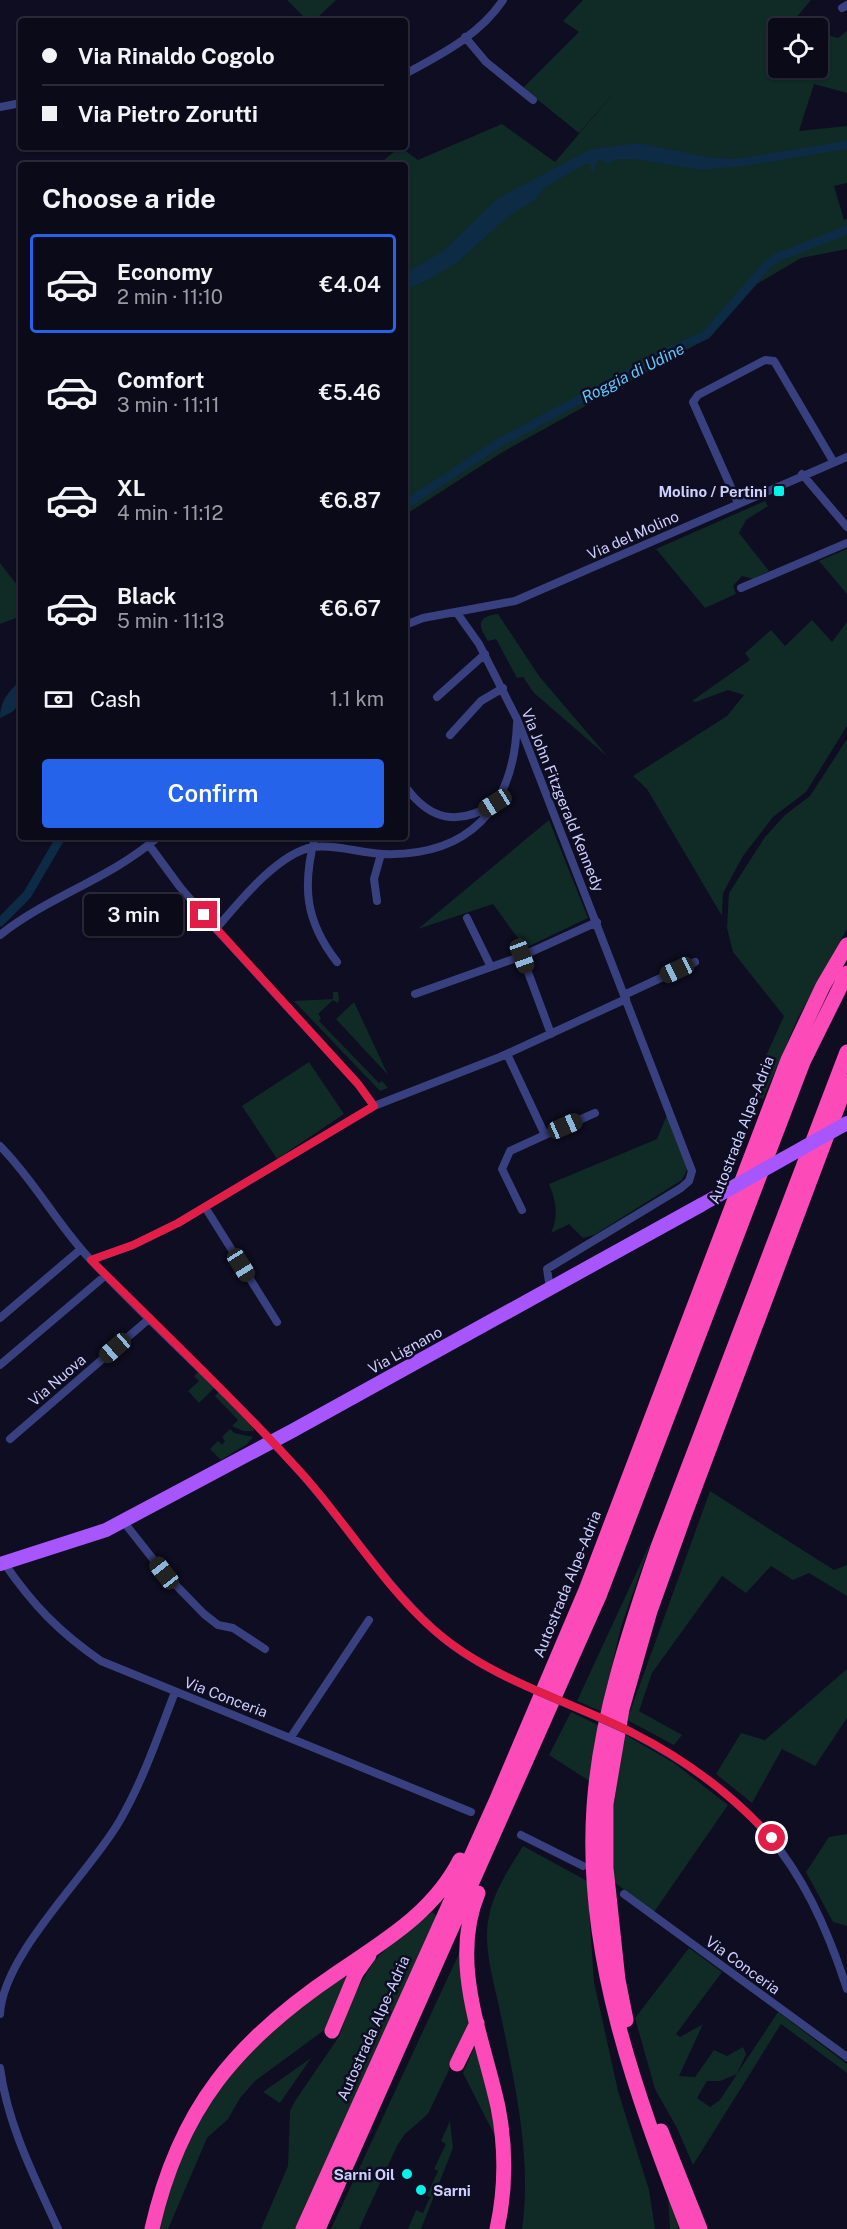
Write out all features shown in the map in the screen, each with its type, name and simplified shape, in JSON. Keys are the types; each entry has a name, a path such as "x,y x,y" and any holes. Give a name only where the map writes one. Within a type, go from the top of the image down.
{"highway":[{"name":"Autostrada Alpe-Adria","path":"318,2229 503,1801 788,1060 823,986 847,945"},
{"name":"Autostrada Alpe-Adria","path":"303,2229 599,1596 803,1062 847,973"},
{"path":"688,2229 644,2116 606,1982 594,1866 594,1808 601,1754 610,1704 632,1624 658,1547 847,1053"},
{"path":"700,2229 655,2115 631,2042 610,1927 606,1868 606,1804 622,1709 650,1611 847,1082"},
{"path":"152,2229 176,2151 216,2079 255,2037 292,2006 412,1921 432,1902 503,1801"},
{"path":"497,2229 505,2173 504,2148 498,2109 477,2023 466,1938 477,1898 498,1847 503,1801"},
{"path":"332,2031 356,1973 374,1948"},
{"path":"457,2064 477,2023"}],"main road":[{"name":"Via Lignano","path":"2,1563 106,1530 273,1442 847,1123"}],"street":[{"path":"408,72 443,54 479,27 503,0"},
{"path":"465,37 486,62 533,100"},
{"path":"0,106 18,103"},
{"path":"738,503 693,402 698,394 765,360 774,361 833,461"},
{"name":"Via del Molino","path":"408,624 423,618 458,613 523,598 802,474 847,457"},
{"path":"802,474 847,527"},
{"path":"741,588 847,543"},
{"name":"Via John Fitzgerald Kennedy","path":"458,613 485,654 517,719 691,1165 691,1176 681,1188 547,1269 550,1288"},
{"path":"437,697 485,654"},
{"path":"450,735 481,701 503,688"},
{"path":"216,929 262,877 312,847 381,854 419,852 453,842 482,823 495,803 513,761 517,719"},
{"path":"408,789 435,815 447,818 478,813 495,803"},
{"path":"0,935 27,916 111,872 154,840"},
{"path":"314,840 306,884 309,902 320,937 337,962"},
{"path":"149,844 180,887 216,929 358,1084 374,1106"},
{"path":"377,902 374,879 381,854"},
{"path":"467,918 490,967"},
{"path":"415,994 522,956 597,922"},
{"path":"522,956 550,1034"},
{"path":"91,1260 133,1245 205,1207 374,1106 507,1054 695,962"},
{"path":"507,1054 545,1135"},
{"path":"522,1210 502,1169 510,1151 595,1113"},
{"path":"0,1146 15,1161 81,1249 273,1442 401,1595 434,1630 476,1661 526,1686 631,1732 702,1773 744,1809 772,1838 792,1864 829,1935 847,1989"},
{"path":"205,1207 277,1322"},
{"path":"0,1318 81,1249"},
{"path":"0,1365 106,1275"},
{"name":"Via Nuova","path":"10,1439 150,1317"},
{"path":"123,1521 164,1573 204,1614 218,1624 233,1628 265,1649"},
{"name":"Via Conceria","path":"2,1563 44,1617 69,1639 101,1661 471,1812"},
{"path":"291,1737 369,1620"},
{"path":"0,2014 1,2000 11,1976 57,1904 112,1833 134,1795 175,1692"},
{"path":"521,1835 583,1866"},
{"name":"Via Conceria","path":"624,1894 847,2057"},
{"path":"0,2067 7,2107 18,2143 58,2229"}],"green space":[{"path":"287,0 336,0 317,18 305,18"},
{"path":"583,0 811,0 796,18 768,18 768,78 828,78 828,35 838,38 847,31 847,93 814,84 799,131 847,126 847,183 834,186 844,220 847,219 847,249 801,258 757,284 710,337 501,453 408,513 408,162 382,162 396,150 404,150 418,160 502,124 555,162 619,87 579,133 523,88 579,32 563,21"},
{"path":"765,501 768,506 746,520 739,533 769,571 753,579 742,576 733,586 736,594 705,608 656,549"},
{"path":"847,549 847,594 819,561"},
{"path":"0,563 18,586 18,617 0,624"},
{"path":"498,614 539,676 608,757 534,693 523,677 517,678 496,639 488,641 481,623 486,617"},
{"path":"812,620 832,642 847,622 847,726 806,792 773,817 743,856 723,893 722,916 647,789 633,776 727,716 744,695 728,690 696,702 692,701 750,660 745,653 771,630 785,646"},
{"path":"847,739 847,929 798,1018 763,1099 756,1096 766,1056 784,1016 733,952 727,928 729,893 765,837 785,815 810,796"},
{"path":"549,820 588,918 525,948 493,904 418,929"},
{"path":"333,992 338,992 339,1001 337,1003 333,1000 318,1014 321,1018 319,1021 379,1083 382,1081 388,1088 380,1091 294,1001 333,999"},
{"path":"354,1002 388,1075 336,1019"},
{"path":"309,1062 344,1114 277,1159 242,1106"},
{"path":"667,1115 688,1168 682,1180 594,1235 583,1238 569,1224 551,1233 556,1208 549,1184 657,1139"},
{"path":"199,1371 215,1387 199,1403 188,1391 199,1381 194,1376"},
{"path":"219,1392 253,1427 254,1431 243,1431 232,1426 238,1420 215,1396"},
{"path":"230,1429 234,1433 253,1437 247,1444 221,1460 210,1449 218,1441 222,1445 225,1441 222,1437"},
{"path":"710,1491 834,1570 847,1565 847,1596 809,1573 793,1580 771,1566 746,1593 722,1576 652,1673 639,1711 682,1735 674,1745 627,1720"},
{"path":"652,1539 621,1627 601,1711 577,1701"},
{"path":"847,1669 847,1718 815,1766 782,1749 752,1803 716,1774 741,1733 765,1740"},
{"path":"571,1712 600,1726 591,1782 549,1755"},
{"path":"624,1734 674,1763 728,1805 654,1912 614,1882 614,1804"},
{"path":"847,1834 847,1926 833,1922 806,1872 829,1837"},
{"path":"523,1846 587,1881 594,1982 618,2091 649,2190 655,2229 522,2229 525,2175 520,2122 512,2068 490,1966 487,1928 495,1897"},
{"path":"432,1912 437,1916 297,2229 261,2229 288,2166 290,2111 295,2101 340,2035 351,2000 374,1961"},
{"path":"463,1945 471,2010 468,2030 428,2114 404,2135 397,2146 359,2229 331,2229"},
{"path":"689,1948 722,1972 676,2034 680,2037 703,2024 679,2076 695,2077 714,2050 727,2056 743,2047 746,2054 737,2074 778,2012 847,2064 847,2073 781,2024 693,2165 678,2130 655,2089 635,2018","holes":["737,2074 720,2100 710,2107 697,2098 707,2081 720,2081"]},
{"path":"344,1976 346,1978 327,2028 255,2081 240,2098 228,2119 207,2138 168,2229 159,2229 177,2170 189,2142 219,2090 258,2044 289,2017"},
{"path":"475,2046 479,2046 496,2138 463,2073"},
{"path":"311,2058 280,2103 263,2092"},
{"path":"450,2121 453,2148 421,2229 408,2229 416,2210 423,2213 430,2197 427,2195 438,2171 434,2169 446,2144 441,2141"},
{"path":"668,2196 679,2229 670,2229"}],"water":[{"path":"847,141 847,149 744,166 699,170 635,159 618,159 608,163 598,160 593,172 590,170 591,164 585,164 544,188 535,200 507,217 459,261 430,279 408,289 408,271 442,252 498,198 591,149 638,143 708,157 734,159"},
{"path":"18,683 18,706 0,718 1,707"}],"waterway":[{"name":"Roggia di Udine","path":"408,503 499,443 672,350 706,335 766,266 776,258 847,230"},
{"name":"Roggia di Udine","path":"0,922 27,895 59,840"}],"place":[{"name":"Molino / Pertini","path":"779,491"},
{"name":"Sarni Oil","path":"407,2174"},
{"name":"Sarni","path":"421,2190"}],"route":[{"path":"204,915 358,1084 374,1106 178,1223 133,1245 91,1260 273,1442 401,1595 434,1630 476,1661 505,1677 631,1732 676,1756 702,1773 727,1794 772,1838"}]}
